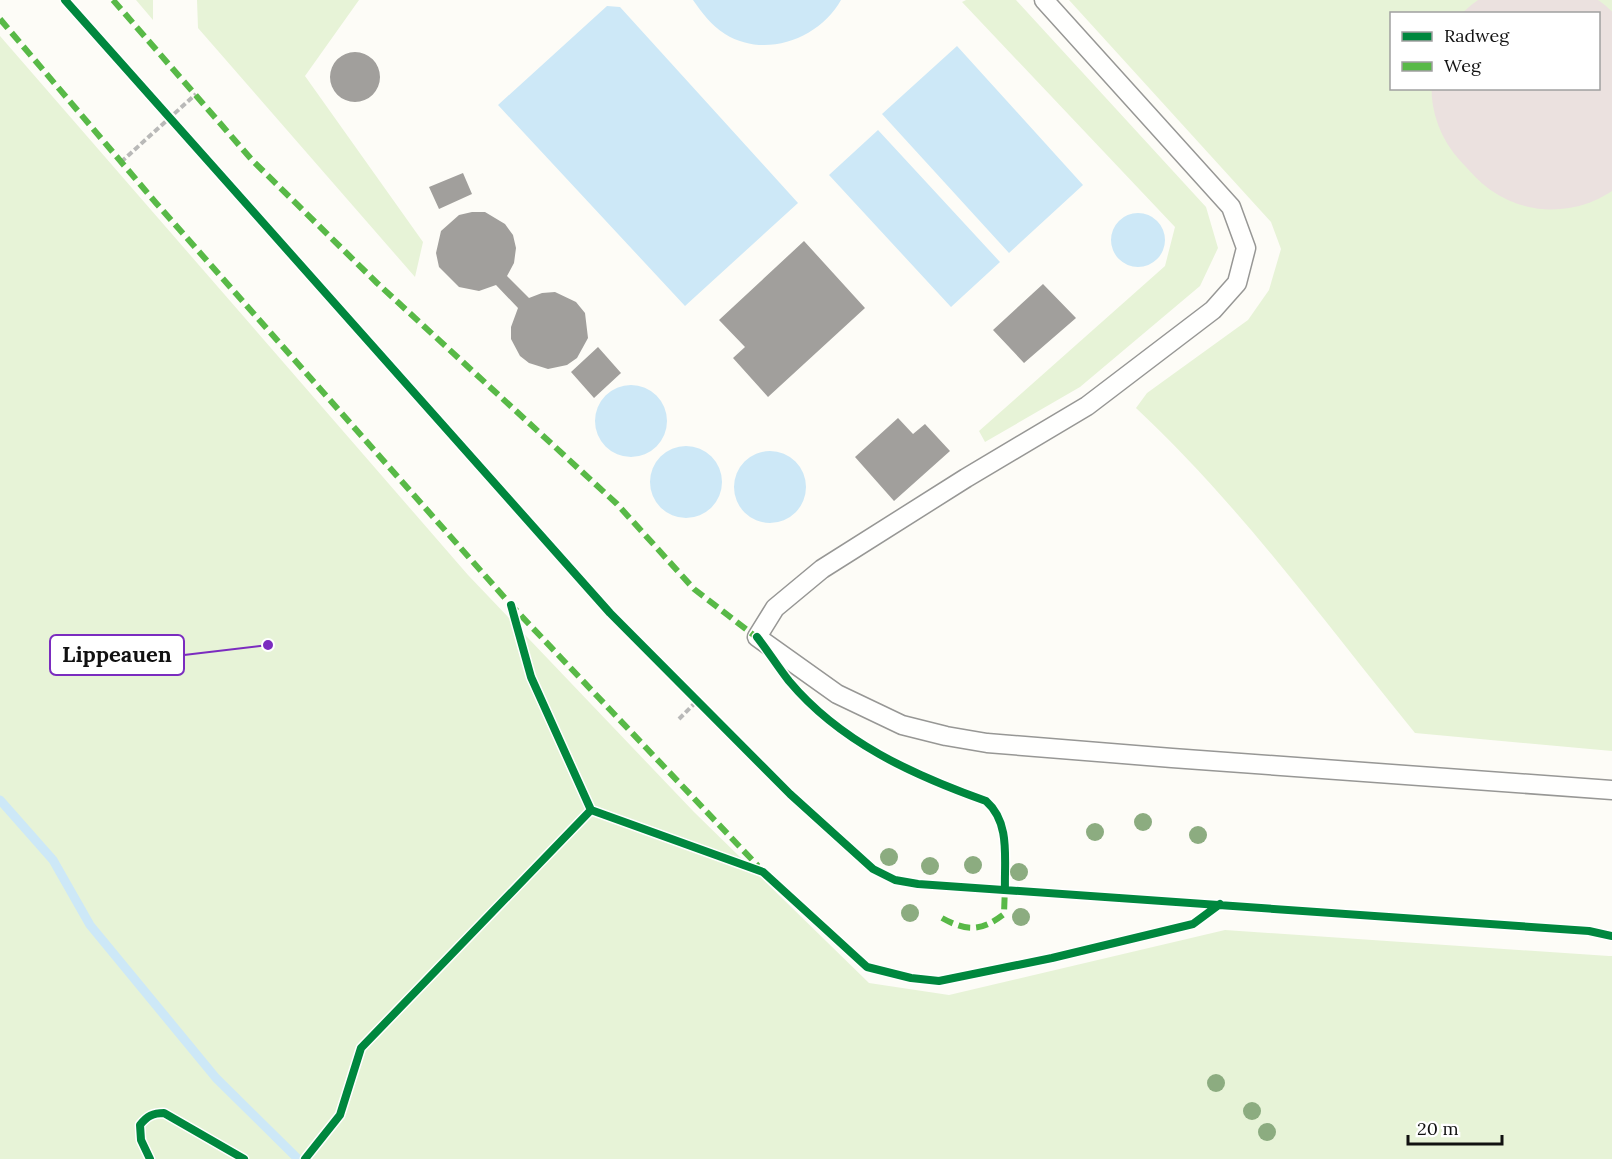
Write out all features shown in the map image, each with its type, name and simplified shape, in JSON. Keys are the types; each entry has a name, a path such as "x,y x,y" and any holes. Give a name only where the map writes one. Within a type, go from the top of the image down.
{"lane":[{"path":"1044,0 1231,207 1246,248 1237,284 1213,310 1088,406 966,478 822,569 776,608 757,637 837,694 902,725 946,736 987,743 1612,790"}],"path":[{"path":"121,162 196,94"},
{"path":"679,719 696,702"}],"green space":[{"path":"136,0 153,0 153,20"},
{"path":"197,0 359,0 305,76 423,242 415,277 198,28"},
{"path":"966,0 1016,0 1206,207 1218,248 1200,286 1080,387 985,442 979,431 1165,266 1175,227 962,2"},
{"path":"1069,0 1612,0 1612,751 1415,733 1246,524 1211,484 1136,408 1147,393 1248,320 1269,290 1281,249 1271,222"},
{"path":"0,36 468,575 694,812 869,983 949,995 1225,930 1612,956 1612,1159 0,1159"}],"water":[{"path":"693,0 841,0 831,14 805,34 773,45 757,45 725,34 707,18"},
{"path":"607,6 620,7 798,203 685,306 498,105"},
{"path":"957,46 1083,185 1009,253 882,114"},
{"path":"878,130 1000,262 951,307 829,175"},
{"path":"1138,213 1148,215 1157,221 1163,230 1165,240 1163,250 1157,259 1148,265 1138,267 1128,265 1119,259 1113,250 1111,240 1113,230 1119,221 1128,215"},
{"path":"631,385 651,391 661,401 667,421 661,441 651,451 631,457 611,451 601,441 595,421 601,401 611,391"},
{"path":"686,446 706,452 716,462 722,482 716,502 706,512 686,518 666,512 656,502 650,482 656,462 666,452"},
{"path":"770,451 790,457 800,467 806,487 800,507 790,517 770,523 750,517 740,507 734,487 740,467 750,457"}],"building":[{"path":"355,52 373,59 380,77 373,95 355,102 337,95 330,77 337,59"},
{"path":"463,173 472,194 439,209 429,187"},
{"path":"485,212 505,224 513,235 516,248 514,263 507,276 529,298 542,293 555,292 576,302 585,313 588,338 577,358 567,365 548,369 529,363 520,356 511,339 511,327 518,308 496,285 479,291 459,287 439,267 436,253 441,231 459,215"},
{"path":"804,241 865,308 768,397 733,358 745,347 719,320"},
{"path":"1043,284 1076,318 1024,363 993,330"},
{"path":"598,347 621,373 594,398 571,372"},
{"path":"898,418 913,434 925,424 950,451 894,501 855,457"}],"waterway":[{"path":"0,800 53,860 90,925 216,1078 298,1159"}],"runway":[{"path":"1540,90 1552,103"}],"marked path":[{"path":"113,0 252,160 377,283 617,504 694,589 760,640"},
{"path":"0,19 156,203 511,605 758,866"},
{"path":"942,918 959,926 974,928 989,924 1004,914 1005,886"}],"cycle path":[{"path":"65,0 610,613 790,794 873,869 895,880 918,884 1589,931 1612,936"},
{"path":"511,605 531,677 591,810 763,872 867,967 911,978 939,981 1052,958 1193,924 1220,904"},
{"path":"757,637 789,681 809,703 854,739 905,768 986,801 994,810 1003,831 1005,890"},
{"path":"305,1159 340,1115 361,1048 591,810"},
{"path":"150,1159 141,1140 140,1125 150,1116 164,1113 244,1159"}],"place":[{"name":"Lippeauen","path":"268,645"}]}
